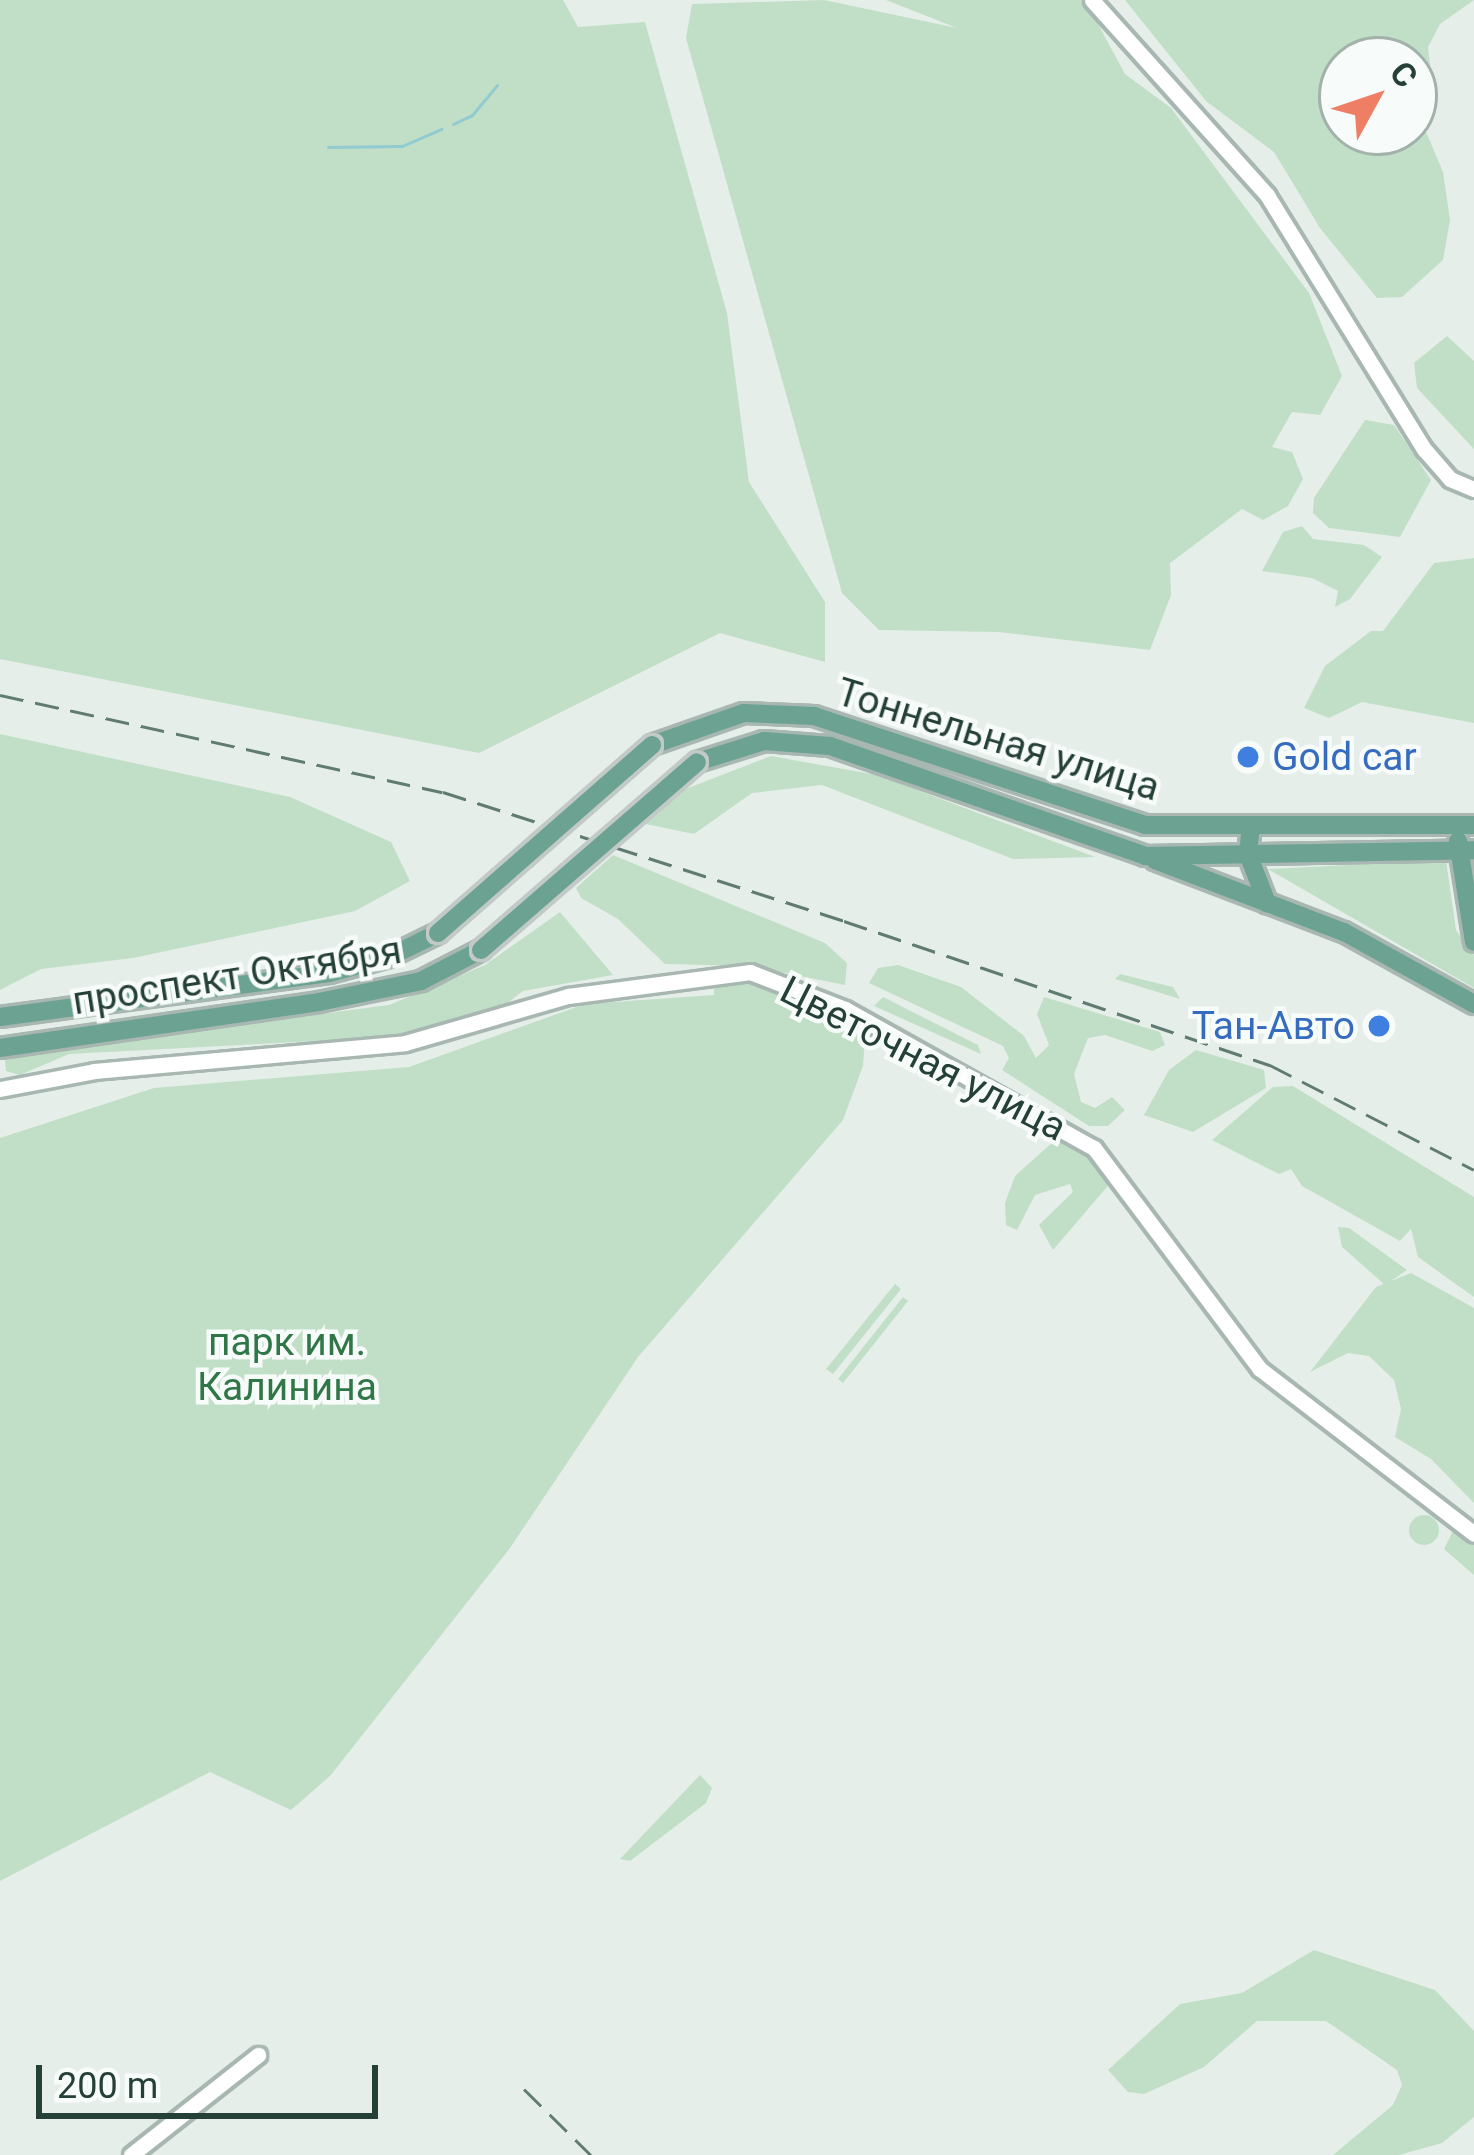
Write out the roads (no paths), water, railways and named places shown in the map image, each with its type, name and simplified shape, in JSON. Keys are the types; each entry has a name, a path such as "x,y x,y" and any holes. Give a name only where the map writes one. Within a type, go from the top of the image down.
{"main road":[{"name":"Тоннельная улица","path":"652,745 744,713 814,716 1145,825 1465,825"},
{"name":"Тоннельная улица","path":"697,762 764,741 830,746 1145,856 1466,850"},
{"name":"проспект Октября","path":"0,1017 328,973 388,957 438,933 652,745"},
{"name":"проспект Октября","path":"0,1048 319,1002 421,981 481,950 697,762"},
{"path":"1251,825 1248,854 1267,903"},
{"path":"1465,825 1474,942"},
{"path":"1145,856 1344,932 1474,1004"}],"street":[{"path":"1092,0 1267,195 1424,449 1450,479 1474,489"},
{"name":"Цветочная улица","path":"0,1089 94,1071 405,1043 568,996 750,972 845,1009 1094,1148 1260,1369 1474,1534"},
{"path":"131,2155 258,2055"}],"waterway":[{"path":"453,124 472,115 497,85"},
{"path":"328,147 402,146 441,129"}],"railway":[{"path":"0,695 443,792 844,921 1270,1065 1474,1170"},
{"path":"524,2089 591,2155"}],"place":[{"name":"Gold car","path":"1248,757"},
{"name":"Тан-Авто","path":"1379,1026"}],"park label":[{"name":"парк им. Калинина","path":"287,1366"}]}
